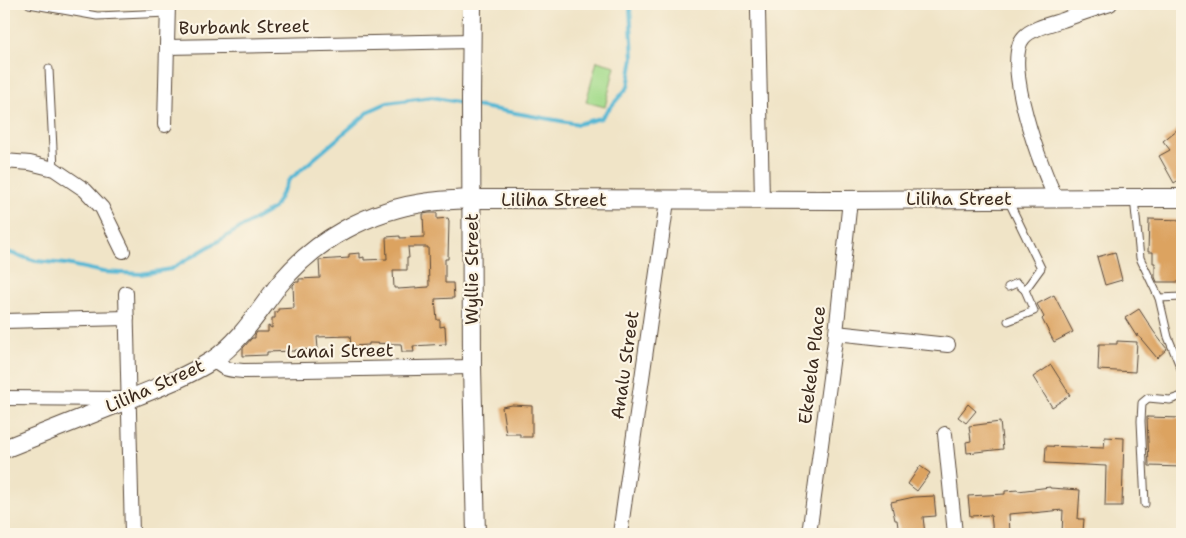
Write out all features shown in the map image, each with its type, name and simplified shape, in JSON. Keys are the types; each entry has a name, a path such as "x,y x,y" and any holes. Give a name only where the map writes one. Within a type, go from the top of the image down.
{"street":[{"name":"Wyllie Street","path":"472,4 472,367 476,534"},
{"path":"1056,198 1048,182 1022,100 1017,71 1018,46 1025,35 1030,32 1110,4"},
{"path":"165,125 168,8"},
{"path":"758,10 762,200"},
{"name":"Burbank Street","path":"166,47 472,41"},
{"path":"4,161 30,163 54,169 85,190 102,208 123,251"},
{"name":"Liliha Street","path":"4,449 178,379 214,359 237,338 279,285 316,248 365,219 387,211 430,202 471,200 667,201 1182,198"},
{"name":"Ekekela Place","path":"809,534 836,333 850,200"},
{"name":"Analu Street","path":"620,534 667,201"},
{"path":"126,293 132,534"},
{"path":"4,321 127,318"},
{"path":"836,333 948,345"},
{"name":"Lanai Street","path":"214,359 218,365 225,369 243,371 472,367"},
{"path":"4,398 129,399"},
{"path":"945,434 955,534"}],"lane":[{"path":"29,4 97,16 168,8"},
{"path":"49,70 54,169"},
{"path":"1134,198 1140,258 1159,298 1168,337 1182,371"},
{"path":"1008,199 1041,268 1025,290"},
{"path":"1008,287 1017,283 1025,290 1034,311 1008,321"},
{"path":"1159,298 1182,297"},
{"path":"1145,504 1142,403 1148,398 1170,400 1182,396"}],"green space":[{"path":"597,61 615,66 605,107 586,102"}],"building":[{"path":"1178,129 1182,134 1182,178 1174,183 1159,156 1170,150 1163,141"},
{"path":"437,213 437,219 448,218 449,221 448,259 445,259 445,283 453,283 454,298 435,299 437,320 440,320 440,327 445,326 446,344 413,346 414,352 402,352 401,344 369,343 369,345 351,346 350,336 317,337 318,349 267,352 267,355 243,356 243,348 252,338 255,338 257,332 268,332 268,326 272,328 272,318 275,318 275,312 278,312 278,309 294,308 293,285 299,282 299,279 320,278 319,260 349,258 349,254 360,253 360,258 364,257 364,260 387,259 386,237 424,237 423,214","holes":["408,247 428,247 429,287 394,288 393,270 407,270"]},
{"path":"1149,219 1182,220 1182,282 1157,282 1153,252 1148,252"},
{"path":"1115,252 1122,280 1105,285 1097,257"},
{"path":"1054,295 1073,332 1054,342 1042,319 1044,317 1037,304"},
{"path":"1139,309 1167,349 1157,358 1137,334 1137,337 1125,318"},
{"path":"1117,341 1137,342 1135,372 1098,370 1099,344 1117,344"},
{"path":"1051,365 1070,395 1052,407 1033,377"},
{"path":"968,404 976,411 966,423 958,417"},
{"path":"512,405 532,406 532,437 520,437 520,434 506,434 502,407"},
{"path":"1147,417 1182,418 1182,467 1149,466"},
{"path":"1000,422 1003,449 967,453 966,442 971,441 969,426"},
{"path":"1105,437 1124,438 1122,506 1105,506 1106,466 1045,463 1046,446 1104,448"},
{"path":"920,466 930,473 917,491 908,484"},
{"path":"1050,487 1080,490 1078,519 1084,519 1083,531 1078,531 1077,534 1062,534 1063,510 1009,514 1010,534 993,534 991,515 970,516 968,496 1005,494 1005,491"},
{"path":"934,496 936,516 923,517 925,534 899,534 891,502 914,497"}],"waterway":[{"path":"476,106 578,124 601,118 628,87 633,58 630,8 632,4"},
{"path":"4,251 36,261 66,264 103,272 141,274 171,269 274,208 288,181 371,110 387,103 432,97 467,104"}]}
